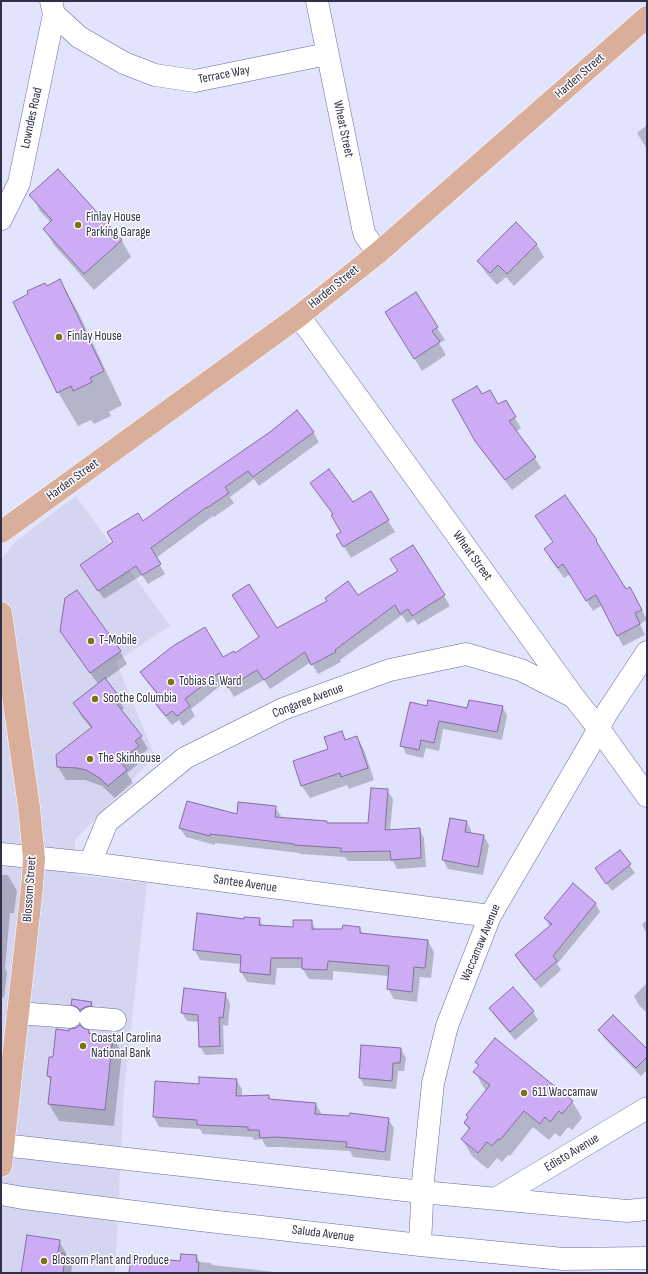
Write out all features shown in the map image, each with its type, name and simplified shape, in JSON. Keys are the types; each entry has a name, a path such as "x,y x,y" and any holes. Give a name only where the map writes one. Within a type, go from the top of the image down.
{"main road":[{"name":"Harden Street","path":"1,532 299,316 378,253 647,17"},
{"name":"Blossom Street","path":"1,614 29,807 34,858 2,1152"}],"street":[{"name":"Wheat Street","path":"317,1 363,228 368,239 378,253"},
{"name":"Terrace Way","path":"53,7 79,36 124,63 155,75 195,81 328,54"},
{"name":"Lowndes Road","path":"1,219 19,183 53,7"},
{"name":"Wheat Street","path":"299,316 573,696 599,729 647,796"},
{"name":"Waccamaw Avenue","path":"420,1245 422,1192 432,1084 447,1026 490,916 599,729 606,714 647,652"},
{"name":"Congaree Avenue","path":"90,863 107,822 184,758 284,709 390,670 466,654 521,670 573,696"},
{"name":"Santee Avenue","path":"1,854 90,863 490,916"},
{"path":"18,1013 115,1020"},
{"name":"Edisto Avenue","path":"496,1198 647,1108"},
{"path":"2,1152 627,1211 647,1209"},
{"name":"Saluda Avenue","path":"1,1194 200,1220 420,1245 563,1259 647,1258"}],"shaded area":[{"path":"76,496 170,626 116,662 155,756 75,840 76,875 147,883 124,1091 115,1273 1,1273 1,560 15,542"}],"building":[{"name":"Finlay House Parking Garage","path":"58,169 122,240 84,274 43,229 52,220 29,195"},
{"path":"516,222 537,244 507,274 498,265 490,273 477,261"},
{"name":"Finlay House","path":"60,279 104,371 90,378 92,382 73,391 71,386 57,393 13,302 28,294 27,291 45,283 47,286"},
{"path":"416,292 438,327 432,331 440,342 414,359 385,312"},
{"path":"477,386 482,394 490,390 498,404 506,400 516,417 509,421 536,457 505,480 475,441 452,400"},
{"path":"297,410 314,432 253,477 248,471 225,487 229,493 207,507 151,548 161,564 142,575 136,566 98,591 80,565 113,542 107,532 138,513 143,521 270,432"},
{"path":"329,469 353,502 371,491 389,520 343,547 336,535 341,532 331,515 333,514 310,483"},
{"path":"565,495 597,540 596,541 626,589 630,587 642,610 635,613 640,624 617,636 596,595 586,601 563,564 558,568 544,549 553,542 535,516"},
{"path":"413,545 445,595 412,616 408,609 400,614 395,605 335,650 336,652 311,665 305,652 264,680 257,670 228,688 219,673 185,699 190,706 177,716 172,711 166,716 151,698 157,693 140,672 173,646 205,627 223,657 234,651 235,653 259,637 232,595 249,584 277,628 327,601 325,598 348,581 358,595 398,571 390,559"},
{"name":"T-Mobile","path":"77,590 121,651 90,673 60,631 65,598"},
{"path":"105,678 118,695 113,699 142,736 135,741 139,746 120,761 127,770 108,786 101,779 86,770 57,767 56,755 92,727 73,703"},
{"path":"428,700 467,708 469,700 503,706 497,732 439,721 434,743 421,740 419,750 400,746 410,702 427,706"},
{"path":"342,731 345,740 357,736 368,768 341,777 340,773 301,786 293,761 328,749 324,737"},
{"path":"371,788 388,789 385,830 420,828 421,858 391,860 390,851 341,852 341,848 294,845 210,834 210,836 179,828 187,801 237,814 238,802 276,806 275,817 327,821 327,823 368,823"},
{"path":"450,818 467,821 465,832 484,835 478,867 442,860"},
{"path":"620,850 631,864 606,884 595,868"},
{"path":"573,883 596,903 553,956 557,961 535,980 515,955 552,924 544,918"},
{"path":"197,913 244,919 244,917 260,918 259,925 293,927 293,920 312,920 312,929 342,929 343,925 360,927 360,933 428,940 425,968 414,967 412,992 387,989 389,966 328,961 327,970 302,969 302,958 271,958 270,975 240,972 241,955 193,950"},
{"path":"513,987 534,1011 510,1032 489,1008"},
{"path":"184,988 226,993 223,1018 219,1017 220,1046 199,1047 198,1015 181,1013"},
{"path":"72,999 92,1002 91,1006 80,1010 71,1005"},
{"path":"613,1015 647,1049 647,1057 636,1068 598,1030"},
{"name":"Coastal Carolina National Bank","path":"80,1025 89,1030 88,1033 113,1036 105,1110 48,1104 51,1077 47,1076 49,1057 53,1057 56,1029 69,1031 69,1029 76,1028"},
{"name":"611 Waccamaw","path":"495,1038 573,1101 562,1114 559,1111 550,1122 545,1117 540,1124 524,1111 500,1140 498,1139 492,1146 487,1142 478,1153 461,1139 470,1128 464,1123 468,1117 466,1115 490,1085 473,1072 479,1065 475,1062"},
{"path":"361,1045 401,1048 400,1063 393,1063 392,1081 359,1078"},
{"path":"199,1077 237,1079 236,1096 269,1095 269,1099 316,1103 315,1114 349,1116 350,1113 389,1118 385,1152 346,1147 347,1142 276,1137 260,1138 259,1130 248,1130 248,1127 197,1125 197,1120 153,1117 155,1081 199,1084"},
{"name":"Blossom Plant and Produce","path":"27,1235 60,1240 58,1253 65,1254 63,1273 21,1273"},
{"path":"181,1254 197,1255 196,1262 199,1263 198,1273 129,1273 131,1256 180,1261"}],"place":[{"name":"Finlay House Parking Garage","path":"78,225"},
{"name":"Finlay House","path":"59,337"},
{"name":"T-Mobile","path":"91,641"},
{"name":"Tobias G. Ward","path":"171,682"},
{"name":"Soothe Columbia","path":"95,699"},
{"name":"The Skinhouse","path":"90,759"},
{"name":"Coastal Carolina National Bank","path":"83,1046"},
{"name":"611 Waccamaw","path":"524,1093"},
{"name":"Blossom Plant and Produce","path":"44,1261"}]}
